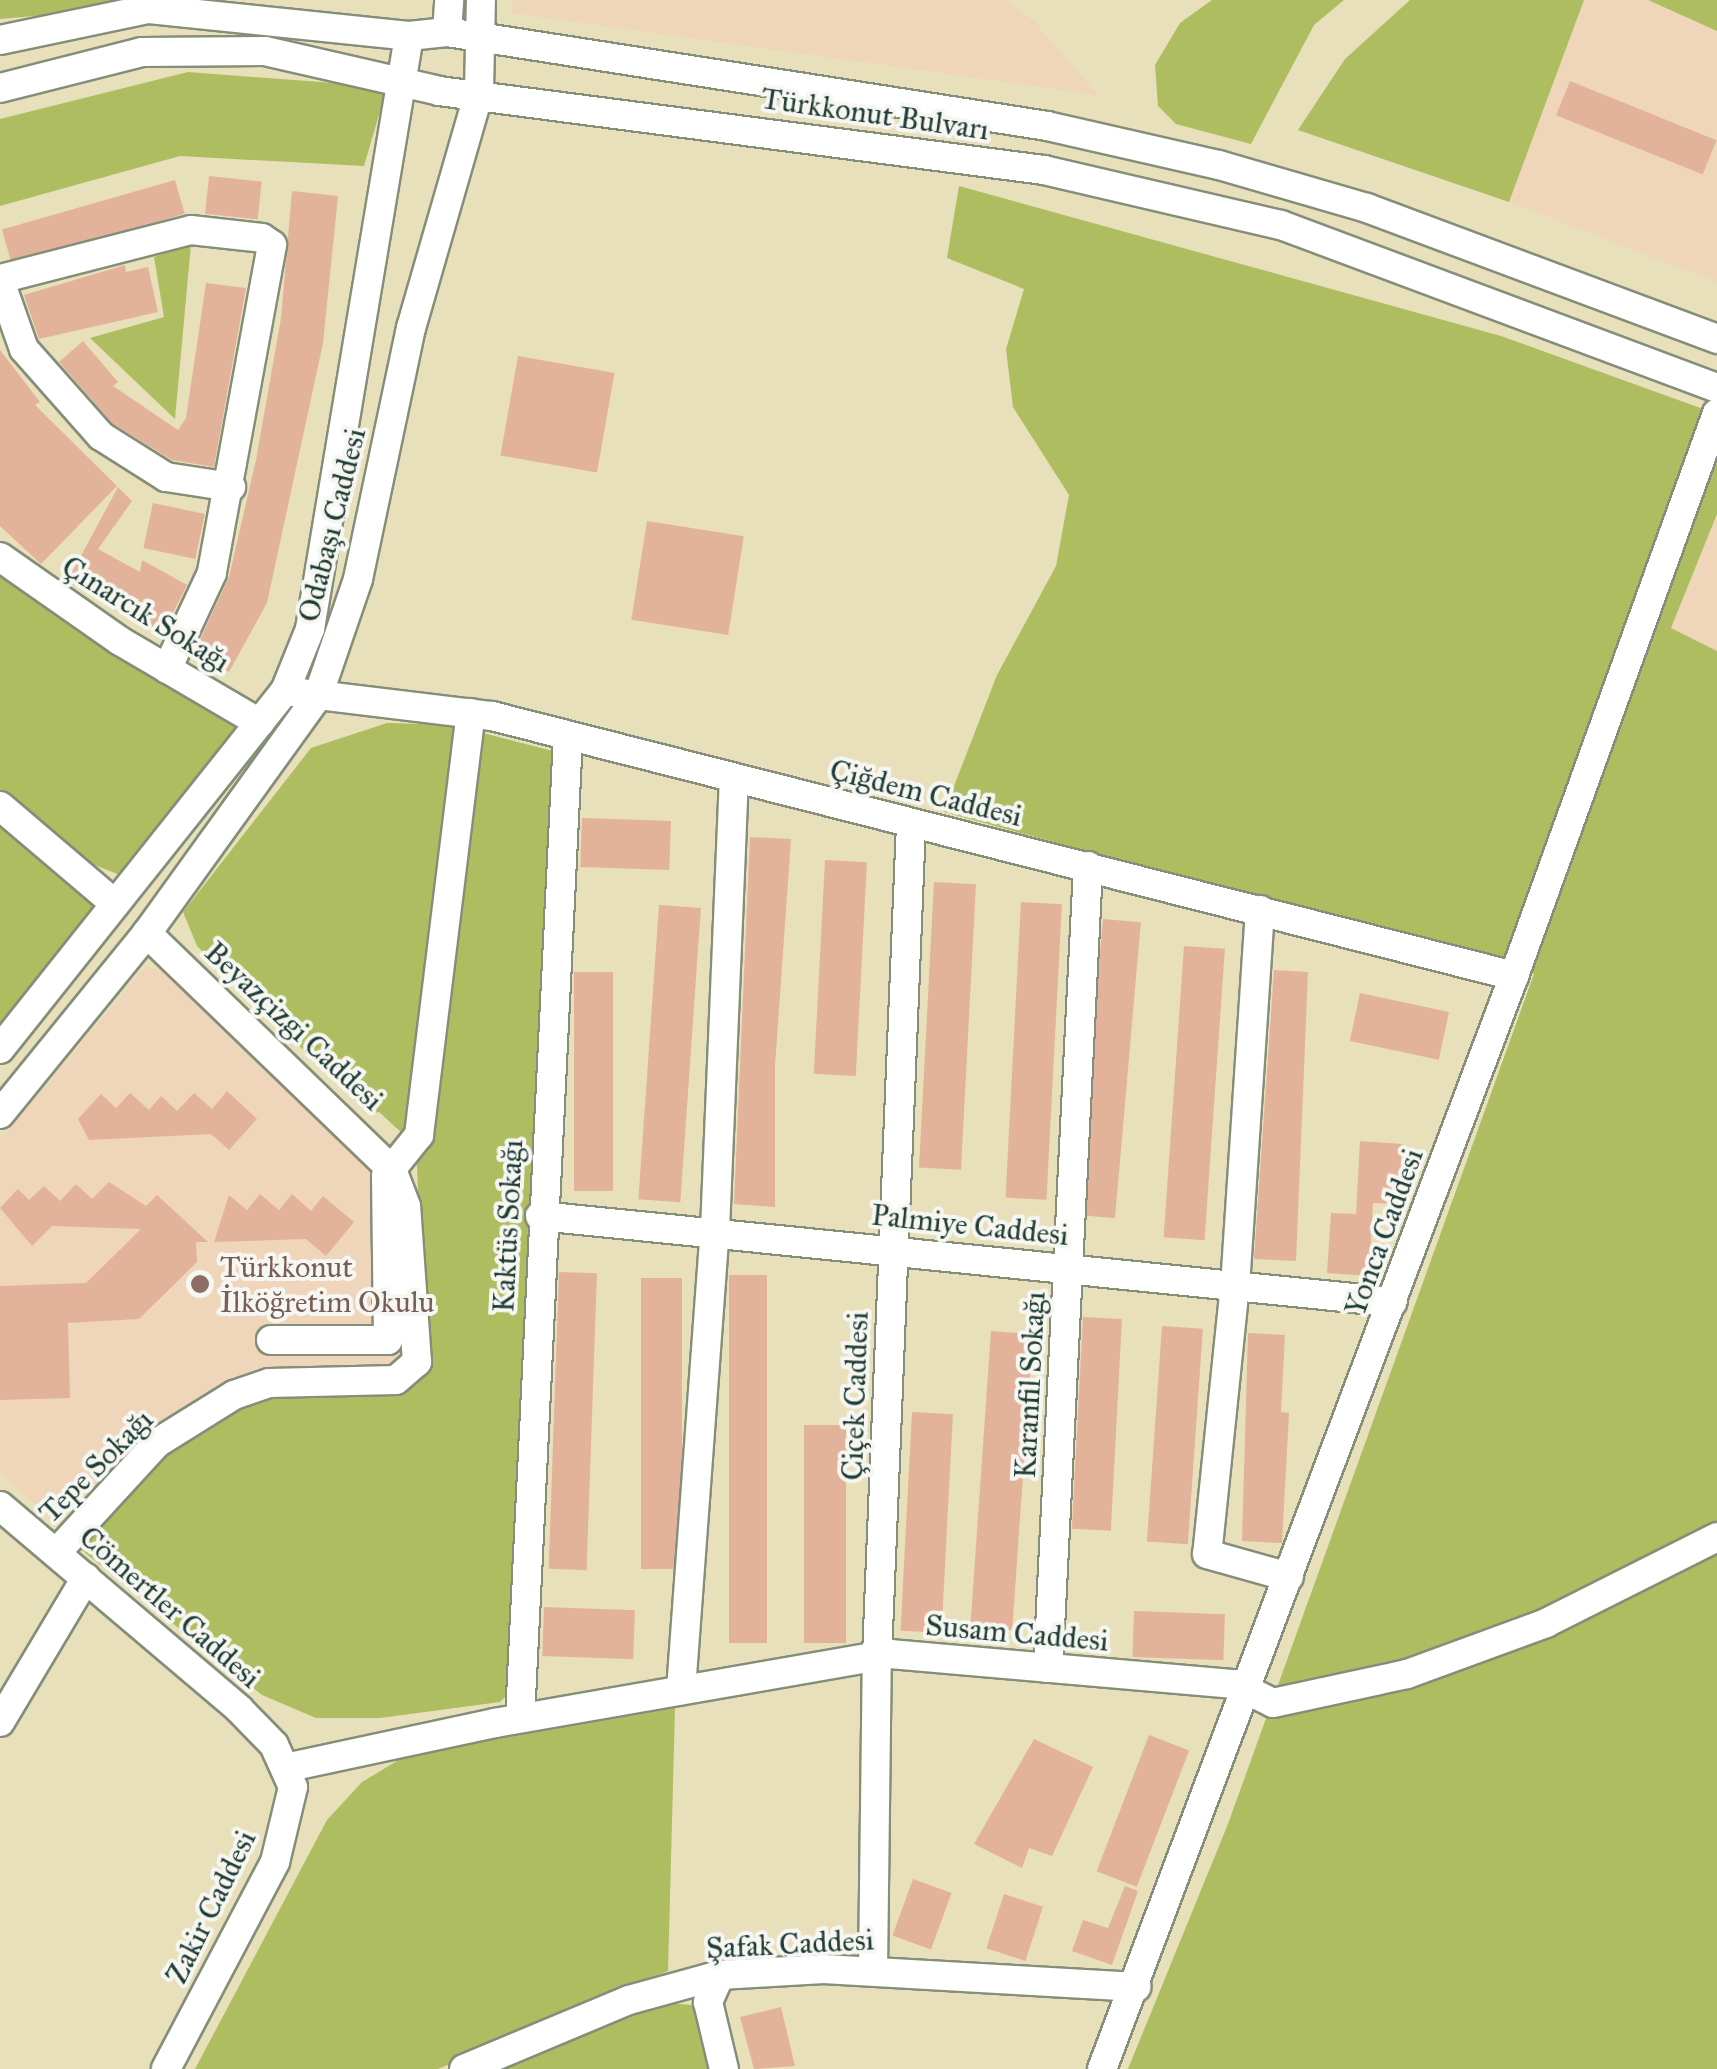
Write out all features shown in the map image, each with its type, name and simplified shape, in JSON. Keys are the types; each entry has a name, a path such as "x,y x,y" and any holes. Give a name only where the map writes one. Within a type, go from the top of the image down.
{"street":[{"path":"447,32 449,0"},
{"name":"Odabaşı Caddesi","path":"0,1114 147,932 318,696 358,578 411,328 479,92 481,0"},
{"name":"Türkkonut Bulvarı","path":"0,40 149,9 409,36 447,32 1047,126 1166,152 1444,234 1717,339"},
{"name":"Odabaşı Caddesi","path":"0,1049 285,691 313,610 409,36"},
{"name":"Türkkonut Bulvarı","path":"0,88 142,52 265,51 401,82 1044,170 1166,194 1412,269 1717,388"},
{"path":"167,668 212,573 231,488 272,245 262,238 190,230 0,280 24,349 100,436 166,477 231,488"},
{"name":"Yonca Caddesi","path":"1102,2069 1393,1302 1717,413"},
{"name":"Çınarcık Sokağı","path":"0,557 167,668 260,723"},
{"name":"Çiğdem Caddesi","path":"285,691 471,713 1514,976"},
{"path":"270,1340 388,1340 384,1198 392,1170 419,1135 471,713"},
{"name":"Kaktüs Sokağı","path":"520,1718 540,1216 568,738"},
{"path":"682,1690 716,1230 734,779"},
{"path":"0,806 116,904"},
{"name":"Çiçek Caddesi","path":"873,1971 877,1656 911,823"},
{"name":"Karanfil Sokağı","path":"1048,1668 1088,866"},
{"path":"1260,910 1236,1285 1207,1554 1289,1577"},
{"name":"Beyazçizgi Caddesi","path":"147,932 392,1170"},
{"name":"Tepe Sokağı","path":"56,1552 156,1443 234,1395 269,1383 396,1380 411,1372 417,1362 406,1206 392,1170"},
{"name":"Palmiye Caddesi","path":"540,1216 716,1230 1393,1302"},
{"name":"Cömertler Caddesi","path":"0,1506 240,1708 274,1745 284,1768"},
{"name":"Susam Caddesi","path":"284,1768 520,1718 877,1656 1235,1684 1272,1704 1406,1674 1546,1623 1717,1536"},
{"path":"0,1722 86,1578"},
{"name":"Zakir Caddesi","path":"166,2069 275,1862 293,1787 284,1768"},
{"name":"Şafak Caddesi","path":"464,2069 629,2000 720,1974 873,1971 1136,1987"},
{"path":"720,1974 708,2002 724,2069"}],"shaded area":[{"path":"513,0 1006,0 1033,20 1098,95 511,13"},
{"path":"1584,0 1648,0 1717,31 1717,282 1509,202"},
{"path":"1717,514 1717,651 1671,629"},
{"name":"Türkkonut İlköğretim Okulu","path":"145,967 167,970 365,1153 397,1205 401,1364 237,1379 140,1439 57,1523 0,1473 0,1140"}],"green space":[{"path":"0,0 215,0 0,19"},
{"path":"1212,0 1344,0 1314,25 1251,144 1176,124 1158,106 1155,65 1180,23"},
{"path":"1410,0 1584,0 1509,202 1298,130 1345,59"},
{"path":"1648,0 1717,0 1717,31"},
{"path":"188,72 387,87 364,166 180,156 0,206 0,119"},
{"path":"959,186 1501,336 1717,414 1717,514 1671,628 1717,651 1717,2069 1128,2069 1228,1824 1534,974 944,812 997,675 1056,566 1069,495 1013,407 1006,349 1024,289 947,258"},
{"path":"191,244 175,419 90,338 164,317 154,257"},
{"path":"0,570 82,634 228,719 237,732 120,875 67,854 0,794"},
{"path":"387,723 461,725 409,1133 403,1134 379,1112 369,1114 197,946 183,912 311,748"},
{"path":"483,733 553,751 508,1694 500,1702 380,1718 316,1718 262,1695 73,1543 167,1446 257,1392 413,1384 424,1366 417,1165 435,1080"},
{"path":"0,826 98,909 0,1025"},
{"path":"675,1708 668,1971 438,2069 195,2069 327,1820 362,1782 407,1755"},
{"path":"666,2003 692,2005 704,2024 715,2069 501,2069"}],"building":[{"path":"1570,81 1716,140 1703,174 1556,115"},
{"path":"209,176 262,182 258,219 205,214"},
{"path":"175,180 185,214 12,263 2,230"},
{"path":"292,191 338,196 323,343 267,603 229,672 194,653 229,577 256,460 281,318"},
{"path":"125,265 126,272 148,267 158,312 39,339 24,295"},
{"path":"206,283 246,288 214,467 172,460 112,423 59,362 83,341 118,382 113,386 178,430 186,418"},
{"path":"0,350 40,402 35,405 117,486 41,564 0,526"},
{"path":"518,356 615,373 597,472 500,455"},
{"path":"118,487 132,501 98,549 140,572 142,560 187,585 163,633 67,582"},
{"path":"153,503 205,514 195,559 143,548"},
{"path":"647,521 744,536 728,635 631,620"},
{"path":"582,818 671,821 669,870 580,867"},
{"path":"750,837 791,839 775,1066 775,1207 734,1204"},
{"path":"825,860 867,862 856,1076 814,1074"},
{"path":"934,882 976,884 961,1170 919,1168"},
{"path":"1021,902 1062,904 1046,1200 1006,1198"},
{"path":"659,905 701,908 680,1202 638,1199"},
{"path":"1103,919 1141,922 1115,1218 1077,1215"},
{"path":"1184,946 1225,949 1205,1240 1164,1237"},
{"path":"1274,970 1308,972 1296,1261 1254,1259"},
{"path":"574,972 613,972 613,1191 574,1191"},
{"path":"1360,993 1449,1012 1439,1060 1350,1041"},
{"path":"227,1091 257,1119 229,1150 211,1134 89,1140 78,1119 101,1094 116,1108 130,1093 149,1110 161,1096 177,1111 194,1093 212,1109"},
{"path":"1360,1141 1402,1144 1399,1204 1373,1203 1369,1276 1327,1273 1331,1213 1356,1214"},
{"path":"109,1182 146,1206 157,1195 208,1242 196,1242 197,1262 139,1319 68,1323 70,1398 0,1400 0,1286 86,1283 141,1229 52,1226 32,1246 0,1208 18,1189 29,1200 44,1186 60,1201 76,1184 92,1199"},
{"path":"260,1194 279,1210 292,1194 311,1211 323,1196 354,1222 326,1256 306,1239 214,1242 229,1195 247,1210"},
{"path":"559,1272 597,1273 587,1570 549,1569"},
{"path":"729,1275 767,1275 767,1643 729,1643"},
{"path":"641,1278 682,1278 682,1569 641,1569"},
{"path":"1083,1317 1122,1319 1111,1531 1072,1529"},
{"path":"1162,1326 1203,1329 1188,1544 1147,1541"},
{"path":"991,1331 1033,1334 1012,1630 970,1627"},
{"path":"1248,1333 1285,1335 1281,1412 1289,1413 1282,1543 1242,1541"},
{"path":"912,1412 953,1414 941,1633 901,1631"},
{"path":"804,1425 846,1425 846,1643 804,1643"},
{"path":"544,1607 635,1610 633,1659 542,1656"},
{"path":"1134,1611 1225,1614 1223,1660 1132,1657"},
{"path":"1149,1735 1189,1750 1137,1887 1097,1871"},
{"path":"1034,1739 1093,1767 1052,1856 1029,1848 1022,1868 974,1844"},
{"path":"913,1879 952,1893 931,1949 892,1935"},
{"path":"1125,1886 1138,1891 1112,1965 1072,1951 1083,1920 1108,1928"},
{"path":"1004,1894 1043,1907 1025,1961 986,1948"},
{"path":"781,2007 795,2066 754,2069 740,2017"}],"place":[{"name":"Türkkonut İlköğretim Okulu","path":"200,1284"}]}
